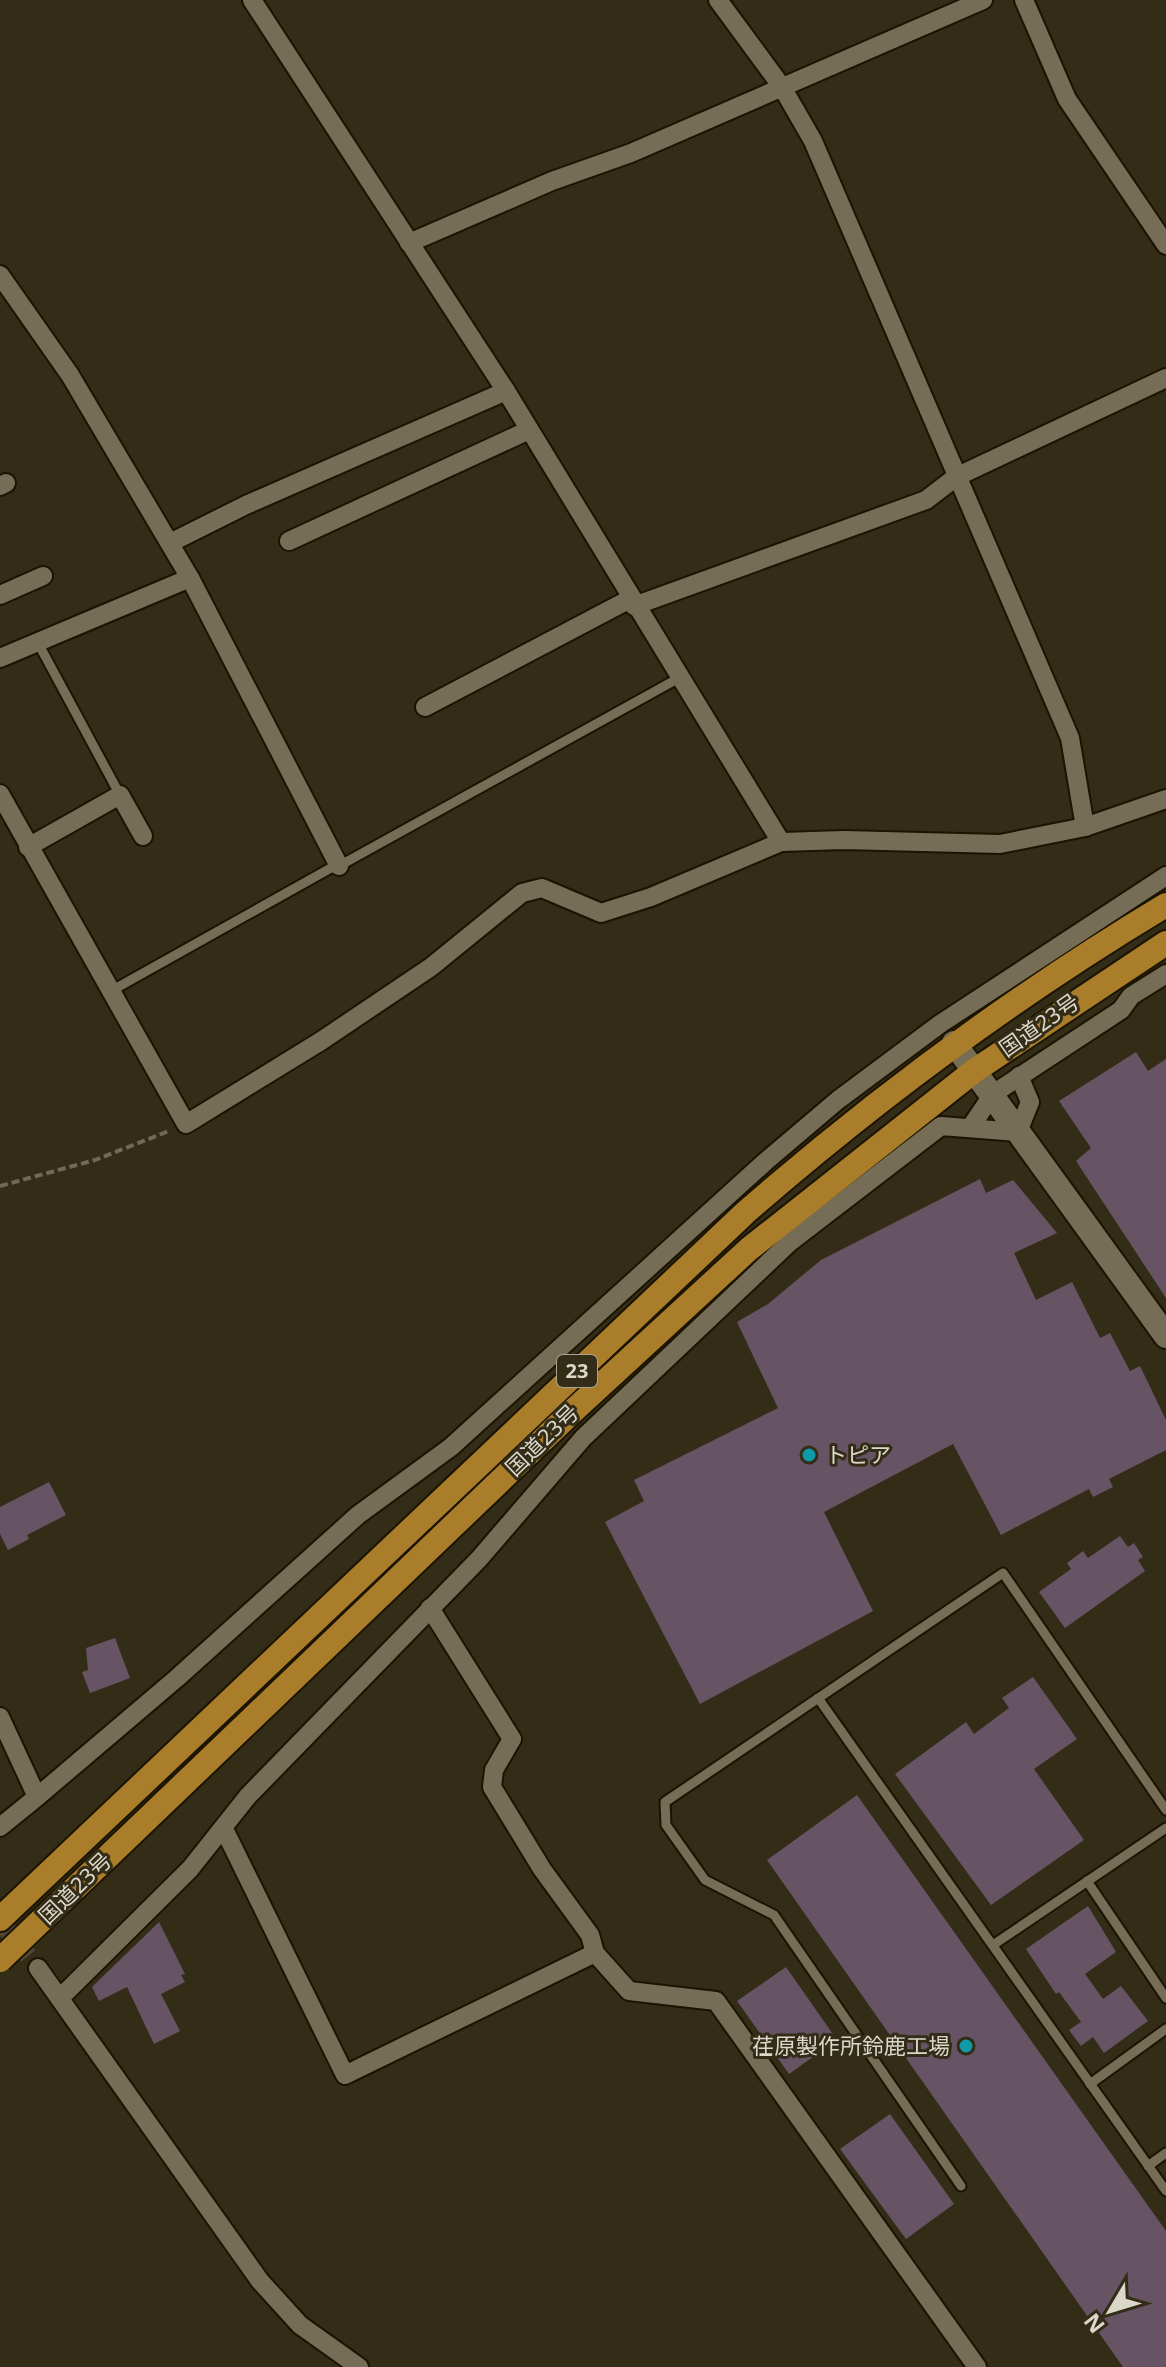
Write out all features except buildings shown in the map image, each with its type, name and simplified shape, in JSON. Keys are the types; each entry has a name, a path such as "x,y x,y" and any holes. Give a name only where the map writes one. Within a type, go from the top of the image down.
{"highway":[{"name":"国道23号","path":"0,1919 746,1212 831,1137 954,1043 1060,968 1166,905"},
{"name":"国道23号","path":"0,1960 574,1410 749,1249 974,1071 1166,943"}],"street":[{"path":"252,0 506,391 781,842"},
{"path":"718,0 782,87 813,141 1070,738 1085,827"},
{"path":"409,243 983,0"},
{"path":"1024,0 1067,99 1166,245"},
{"path":"3,286 70,375 170,543 339,865"},
{"path":"425,707 632,602 926,500 956,477 1166,378"},
{"path":"170,543 246,505 506,391"},
{"path":"289,541 529,430"},
{"path":"0,595 43,576"},
{"path":"0,658 190,578"},
{"path":"0,794 186,1124 321,1041 431,967 522,893 542,888 601,913 651,897 781,842 844,840 1000,844 1085,827 1166,799"},
{"path":"28,847 120,795 143,836"},
{"path":"0,1827 177,1678 358,1515 451,1447 765,1162 838,1100 940,1024 1166,876"},
{"path":"1116,974 1131,996"},
{"path":"970,1128 993,1094 1121,1010 1131,996 1166,974"},
{"path":"954,1043 1166,1336"},
{"path":"1018,1132 1030,1102 1019,1076"},
{"path":"60,1998 121,1941 224,1829 248,1796 479,1559 583,1438 790,1242 941,1126 1018,1132"},
{"path":"430,1608 512,1739 494,1770 492,1787 542,1869 590,1935 595,1953 629,1991 716,2001 977,2367"},
{"path":"0,1717 37,1797"},
{"path":"224,1829 345,2075 595,1953"},
{"path":"38,1968 260,2281 300,2325 359,2367"}],"lane":[{"path":"38,643 120,795"},
{"path":"111,991 679,678"},
{"path":"961,2186 774,1915 705,1880 666,1825 665,1802 1003,1573 1166,1810"},
{"path":"818,1698 1166,2191"},
{"path":"993,1945 1166,1828"},
{"path":"1087,1881 1166,1998"},
{"path":"1090,2084 1166,2029"},
{"path":"1148,2166 1166,2153"}],"path":[{"path":"0,1186 95,1160 186,1124"}],"tunnel":[{"path":"0,1921 38,1968"}],"place":[{"name":"トピア","path":"809,1455"},
{"name":"荏原製作所鈴鹿工場","path":"966,2046"}]}
